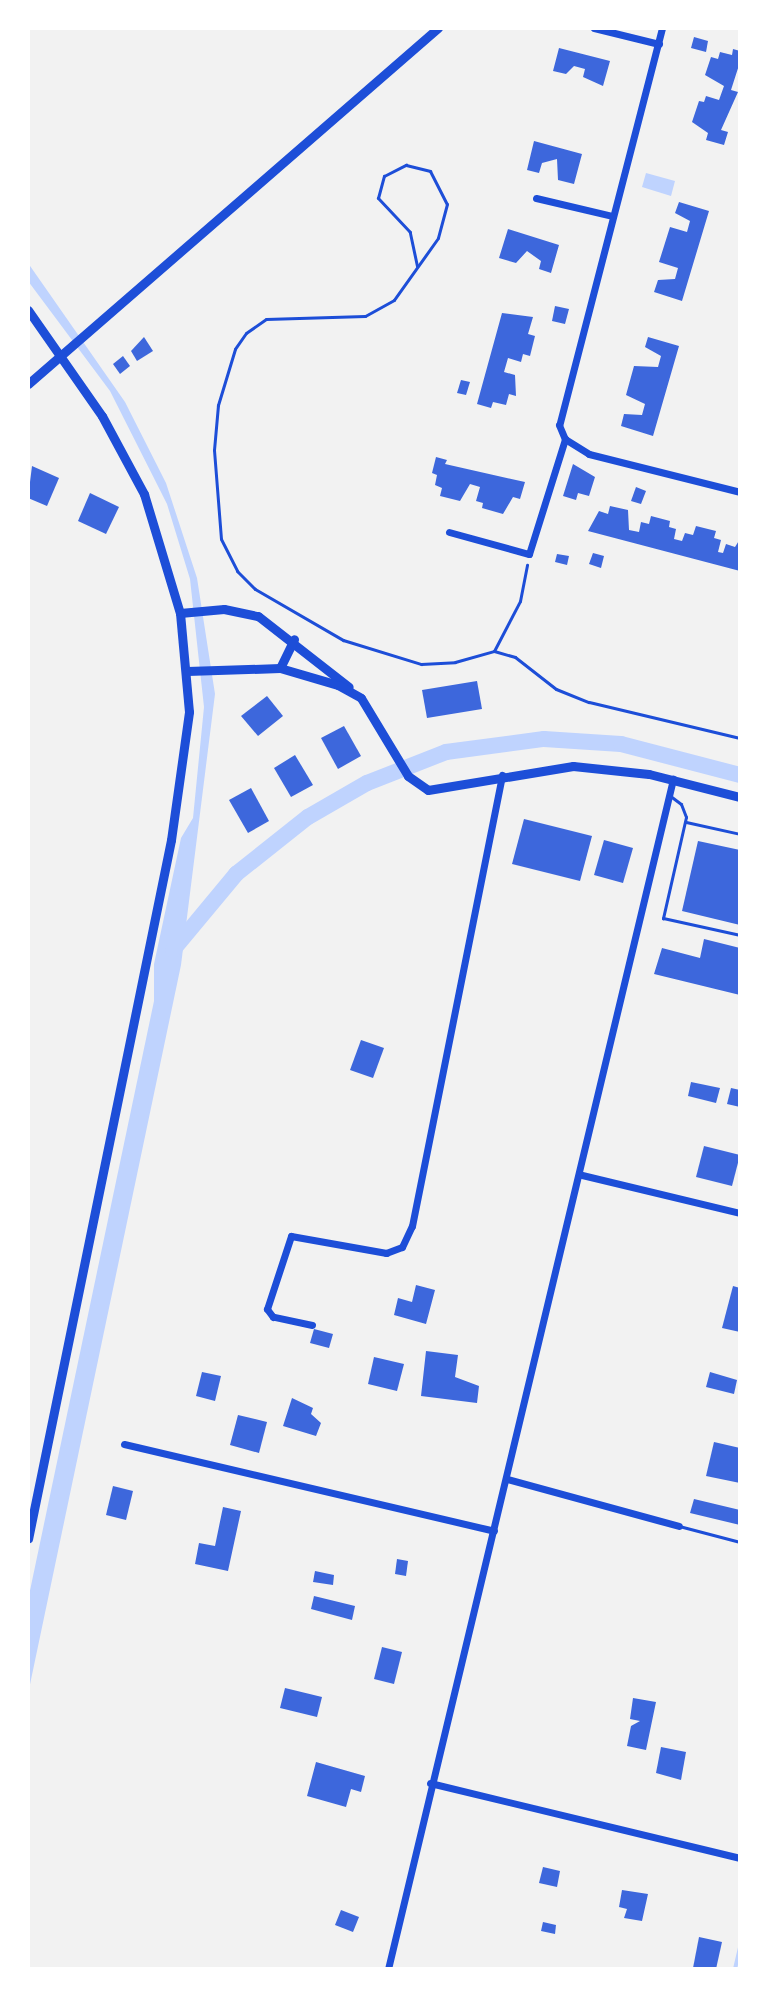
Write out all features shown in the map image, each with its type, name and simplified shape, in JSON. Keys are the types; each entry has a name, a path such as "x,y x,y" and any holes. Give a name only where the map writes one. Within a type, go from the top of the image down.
{"street":[{"path":"28,384 438,28"},
{"path":"594,28 659,44"},
{"path":"449,532 529,554 565,439 559,417 662,28"},
{"path":"536,198 613,216"},
{"path":"28,310 102,416 144,494 183,613 190,671 185,767 28,1539"},
{"path":"565,439 594,455 740,492"},
{"path":"183,613 215,609 250,612 294,639 361,698 417,785 439,791 502,775 573,766 673,779 740,797"},
{"path":"280,668 294,639"},
{"path":"190,671 280,668 322,678 361,698"},
{"path":"312,1325 273,1317 267,1309 291,1236 386,1253 402,1247 412,1226 502,775"},
{"path":"388,1969 430,1783 582,1175 673,779"},
{"path":"582,1175 740,1213"},
{"path":"124,1444 494,1531"},
{"path":"507,1479 679,1526"},
{"path":"430,1783 740,1858"}],"lane":[{"path":"669,795 681,804 686,822 663,918 740,935"},
{"path":"686,822 740,834"},
{"path":"679,1526 740,1542"}],"path":[{"path":"417,266 410,232 378,198 384,176 406,165 430,171 447,204 438,238 394,300 365,316 328,319 290,315 266,319 246,333 235,349 218,405 214,450 221,539 237,571 255,589 343,640 421,664 455,662 494,651 515,657 556,689 589,702 740,738"},
{"path":"494,651 520,601 529,554"}],"water":[{"path":"646,173 675,181 671,196 642,187"},
{"path":"28,263 125,402 166,483 197,578 215,694 181,965 28,1694 28,1600 154,1001 154,964 181,838 193,818 204,707 190,579 167,504 110,391 28,281"}],"building":[{"path":"694,37 708,41 706,52 691,48"},
{"path":"559,48 610,61 603,86 583,77 585,69 574,66 566,74 553,71"},
{"path":"733,49 740,51 740,62 731,90 738,92 721,130 728,132 724,145 706,140 708,133 692,122 699,101 704,102 706,96 719,100 724,86 705,75 711,57 718,59 720,52 732,55"},
{"path":"534,141 582,154 574,184 558,180 557,159 542,163 539,173 527,170"},
{"path":"679,202 709,211 682,301 654,292 658,280 675,279 678,268 659,262 670,227 687,232 690,221 675,213"},
{"path":"508,229 559,245 551,273 539,269 541,261 527,251 516,263 499,258"},
{"path":"555,306 569,309 565,324 552,321"},
{"path":"502,313 533,317 528,334 535,336 530,356 523,354 521,362 508,358 504,372 515,375 516,396 509,394 506,405 493,402 491,408 477,404"},
{"path":"144,337 153,351 137,361 131,351"},
{"path":"648,337 679,346 653,436 621,426 624,414 642,415 645,404 626,395 634,366 658,367 661,356 645,347"},
{"path":"123,356 130,366 120,374 113,364"},
{"path":"461,380 470,382 466,395 457,393"},
{"path":"436,457 447,460 445,464 525,482 520,499 513,497 503,514 482,508 483,503 476,501 480,487 470,484 460,501 440,496 442,488 435,485 437,475 432,473"},
{"path":"573,464 595,477 589,496 578,493 576,500 563,496"},
{"path":"32,466 59,478 47,506 28,498"},
{"path":"636,487 646,491 641,504 631,501"},
{"path":"90,493 119,507 106,534 78,521"},
{"path":"610,506 628,510 629,530 639,532 641,522 649,524 651,516 670,521 669,527 676,529 674,539 682,541 685,533 693,535 696,526 716,531 714,538 721,540 718,552 723,553 726,544 735,547 740,539 740,571 588,531 599,511 608,514"},
{"path":"593,553 604,556 601,568 589,564"},
{"path":"557,554 569,556 567,565 555,562"},
{"path":"477,681 482,709 427,718 422,690"},
{"path":"267,696 283,716 258,736 241,716"},
{"path":"344,726 361,756 338,769 321,738"},
{"path":"295,755 313,785 291,797 274,768"},
{"path":"251,788 269,821 248,833 229,800"},
{"path":"524,819 592,836 580,881 512,864"},
{"path":"604,840 633,848 623,883 594,875"},
{"path":"698,841 740,850 740,925 682,911"},
{"path":"704,939 740,948 740,995 654,974 662,948 700,958"},
{"path":"361,1040 384,1048 373,1078 350,1070"},
{"path":"691,1082 720,1088 716,1103 688,1096"},
{"path":"731,1088 740,1090 740,1107 727,1104"},
{"path":"704,1146 740,1155 732,1186 696,1177"},
{"path":"416,1285 435,1290 426,1324 394,1315 398,1298 412,1302"},
{"path":"733,1286 740,1288 740,1332 722,1328"},
{"path":"314,1329 333,1334 329,1348 310,1343"},
{"path":"426,1351 458,1355 455,1377 479,1386 477,1403 421,1396"},
{"path":"374,1357 404,1364 397,1391 368,1384"},
{"path":"202,1372 221,1376 215,1401 196,1396"},
{"path":"710,1372 737,1380 734,1394 706,1387"},
{"path":"292,1398 313,1408 311,1414 321,1423 316,1436 283,1426"},
{"path":"238,1415 267,1422 259,1453 230,1445"},
{"path":"714,1442 740,1448 740,1483 706,1476"},
{"path":"113,1486 133,1491 126,1520 106,1515"},
{"path":"694,1499 740,1510 740,1525 690,1513"},
{"path":"223,1507 241,1511 228,1571 195,1564 199,1543 215,1546"},
{"path":"397,1559 408,1561 406,1576 395,1574"},
{"path":"315,1571 334,1575 333,1585 313,1582"},
{"path":"314,1596 355,1606 352,1620 311,1609"},
{"path":"382,1647 402,1652 394,1684 374,1679"},
{"path":"285,1688 322,1697 317,1717 280,1708"},
{"path":"633,1698 656,1702 646,1750 627,1746 631,1726 640,1721 630,1719"},
{"path":"661,1747 686,1752 681,1780 656,1773"},
{"path":"316,1762 365,1776 361,1792 351,1789 346,1807 307,1796"},
{"path":"543,1867 560,1871 557,1887 539,1883"},
{"path":"622,1890 648,1894 642,1921 624,1918 627,1909 619,1907"},
{"path":"341,1910 359,1917 353,1932 335,1925"},
{"path":"543,1922 556,1925 555,1934 541,1931"},
{"path":"699,1937 722,1942 716,1969 693,1968"}],"waterway":[{"path":"173,950 236,874 308,817 367,783 446,752 544,739 621,744 740,775"},
{"path":"735,1969 740,1947"}]}
